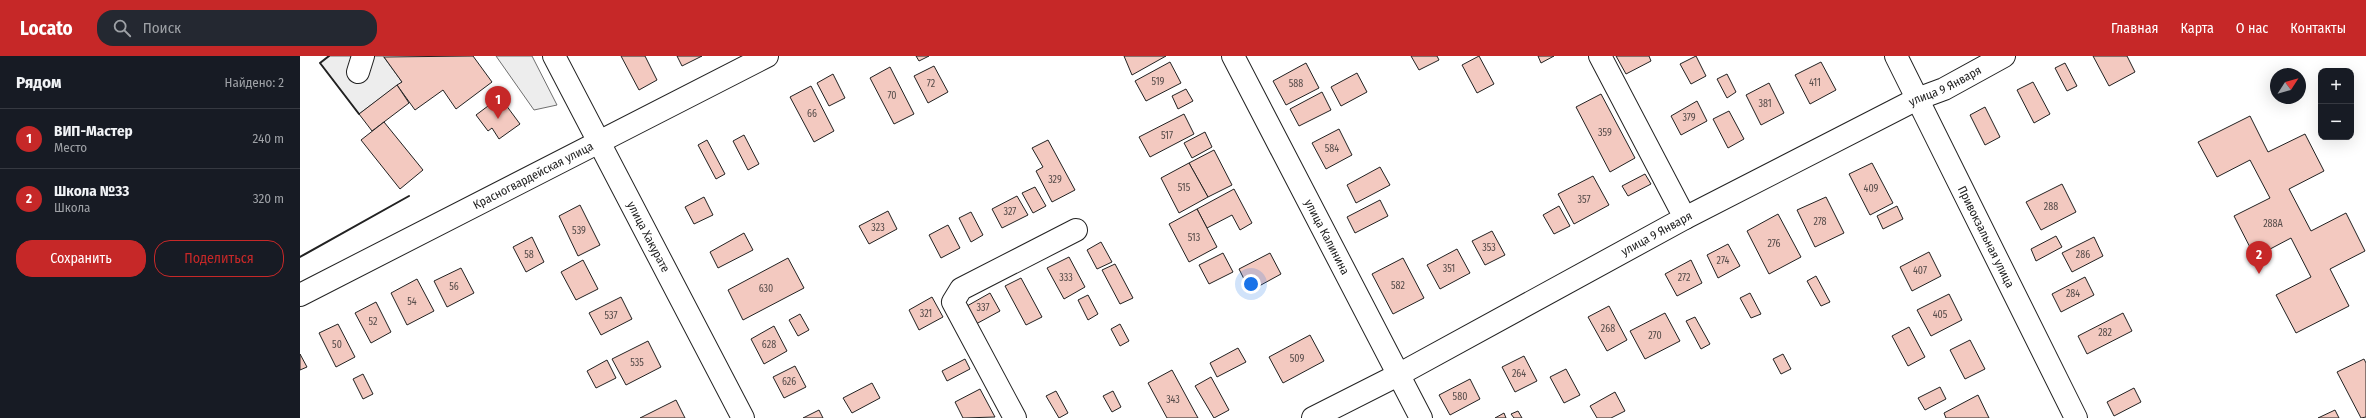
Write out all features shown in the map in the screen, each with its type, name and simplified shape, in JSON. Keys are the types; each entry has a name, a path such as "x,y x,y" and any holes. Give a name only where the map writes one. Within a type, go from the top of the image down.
{"street":[{"name":"улица Хакурате","path":"554,56 598,143 743,418"},
{"name":"Красногвардейская улица","path":"300,295 598,143 736,63 767,56"},
{"name":"улица Калинина","path":"1233,56 1421,418"},
{"path":"1600,56 1685,218"},
{"name":"Привокзальная улица","path":"1896,56 2076,418"},
{"name":"улица 9 Января","path":"1314,418 1398,375 1685,218 1917,100 1944,89 2004,56"},
{"path":"1015,418 953,302 961,289 1076,230"}],"shaded area":[{"path":"329,56 383,56 402,82 359,114 320,63"},
{"path":"496,56 532,56 557,105 534,110"}],"building":[{"path":"473,56 492,82 456,109 443,90 415,110 397,85 402,82 384,57"},
{"path":"621,56 645,56 657,80 639,90"},
{"path":"677,56 702,56 682,66"},
{"path":"916,56 929,56 919,61"},
{"path":"1124,56 1166,56 1132,75"},
{"path":"1411,56 1437,56 1439,60 1419,70"},
{"path":"1479,56 1494,84 1477,93 1462,65"},
{"path":"1538,56 1554,56 1541,63"},
{"path":"1616,56 1649,56 1651,61 1626,74"},
{"path":"1696,56 1706,76 1691,84 1680,64"},
{"path":"2093,56 2127,56 2135,72 2109,86"},
{"path":"1170,62 1181,83 1146,101 1135,81"},
{"path":"1821,62 1836,90 1810,104 1795,75"},
{"path":"1306,63 1319,88 1286,105 1273,81"},
{"path":"2065,63 2077,86 2067,91 2055,68"},
{"path":"934,66 948,92 928,103 914,76"},
{"path":"890,67 914,114 894,124 870,78"},
{"path":"1357,73 1367,92 1341,106 1331,87"},
{"path":"833,74 845,98 829,106 817,83"},
{"path":"1727,74 1736,92 1727,98 1717,79"},
{"path":"2033,82 2050,114 2034,123 2017,90"},
{"path":"1769,83 1784,113 1761,125 1746,95"},
{"path":"397,85 409,103 372,131 359,114"},
{"path":"811,86 834,131 814,142 790,97"},
{"path":"1186,89 1193,101 1178,109 1172,96"},
{"path":"1322,92 1331,110 1299,126 1290,109"},
{"path":"1601,94 1635,158 1610,172 1576,107"},
{"path":"500,97 520,124 499,139 492,128 488,131 476,115"},
{"path":"1697,101 1707,121 1681,135 1671,116"},
{"path":"1985,107 2000,137 1985,145 1970,115"},
{"path":"1729,111 1744,139 1728,148 1713,119"},
{"path":"1184,114 1194,134 1150,157 1139,137"},
{"path":"2250,116 2268,152 2305,134 2324,171 2289,189 2311,231 2346,213 2365,251 2330,269 2349,306 2296,333 2276,295 2311,277 2291,238 2255,257 2234,216 2270,198 2250,160 2217,177 2198,142"},
{"path":"384,122 423,170 400,189 361,140"},
{"path":"1339,129 1352,155 1326,169 1312,143"},
{"path":"1205,132 1212,147 1192,158 1184,143"},
{"path":"744,135 759,164 748,170 733,141"},
{"path":"707,140 725,174 716,179 698,145"},
{"path":"1048,140 1075,190 1052,202 1036,171 1043,167 1032,148"},
{"path":"1214,150 1232,185 1208,197 1189,163"},
{"path":"1189,163 1208,197 1179,213 1161,178"},
{"path":"1872,163 1893,203 1870,215 1849,174"},
{"path":"1380,167 1390,185 1356,203 1347,185"},
{"path":"1645,174 1651,184 1628,196 1622,186"},
{"path":"1593,176 1609,205 1574,224 1558,194"},
{"path":"2062,184 2076,212 2041,230 2026,202"},
{"path":"1035,187 1046,206 1033,213 1022,193"},
{"path":"1234,189 1252,223 1240,230 1232,215 1207,228 1197,209"},
{"path":"1017,196 1028,215 1002,228 992,209"},
{"path":"704,197 713,215 694,224 685,207"},
{"path":"1826,197 1844,233 1815,247 1797,210"},
{"path":"1380,200 1388,216 1355,233 1347,217"},
{"path":"580,205 600,245 578,256 559,216"},
{"path":"1559,206 1570,226 1554,234 1543,215"},
{"path":"1897,206 1903,219 1883,229 1877,216"},
{"path":"1197,209 1217,247 1189,262 1169,224"},
{"path":"888,211 897,229 869,244 859,226"},
{"path":"971,212 983,235 971,242 959,218"},
{"path":"1778,214 1801,257 1769,274 1747,231"},
{"path":"948,225 960,248 941,258 929,235"},
{"path":"1492,231 1505,255 1485,265 1472,241"},
{"path":"744,233 753,250 718,268 710,252"},
{"path":"2056,236 2062,247 2036,261 2031,249"},
{"path":"532,237 544,262 526,272 513,247"},
{"path":"2094,237 2103,256 2072,272 2062,253"},
{"path":"1101,242 1112,262 1097,269 1087,250"},
{"path":"1728,244 1740,266 1718,278 1707,255"},
{"path":"1457,249 1470,273 1440,289 1427,265"},
{"path":"1929,252 1941,276 1912,291 1900,267"},
{"path":"1223,253 1233,272 1209,284 1199,265"},
{"path":"1270,253 1281,274 1250,291 1239,269"},
{"path":"1069,257 1085,287 1064,299 1047,268"},
{"path":"788,258 804,288 743,320 728,290"},
{"path":"1403,258 1424,298 1393,314 1372,274"},
{"path":"583,260 598,289 576,300 561,272"},
{"path":"1691,260 1702,283 1677,296 1665,274"},
{"path":"1115,264 1133,298 1120,304 1102,270"},
{"path":"461,268 474,293 447,307 434,281"},
{"path":"1816,276 1830,302 1821,306 1807,281"},
{"path":"2085,277 2094,295 2061,312 2052,294"},
{"path":"1021,278 1042,317 1026,325 1005,286"},
{"path":"417,279 434,311 407,325 391,293"},
{"path":"990,293 1000,311 976,324 967,306"},
{"path":"1750,293 1761,314 1751,318 1740,298"},
{"path":"1949,294 1962,320 1931,336 1917,310"},
{"path":"1088,295 1098,314 1088,320 1078,300"},
{"path":"621,297 632,319 601,335 589,313"},
{"path":"932,297 943,317 919,330 909,310"},
{"path":"376,302 391,332 371,343 355,313"},
{"path":"1609,306 1627,340 1607,351 1588,317"},
{"path":"1665,313 1680,341 1645,359 1630,331"},
{"path":"2123,313 2132,331 2087,354 2078,336"},
{"path":"800,314 809,330 798,336 789,320"},
{"path":"1695,317 1710,344 1701,349 1686,321"},
{"path":"338,324 355,357 336,367 319,333"},
{"path":"1120,324 1129,341 1120,346 1111,329"},
{"path":"774,326 787,351 764,364 751,339"},
{"path":"1909,327 1925,357 1908,366 1892,336"},
{"path":"1310,335 1324,361 1283,383 1269,357"},
{"path":"1970,340 1985,369 1965,379 1950,350"},
{"path":"648,341 661,367 626,385 612,359"},
{"path":"1238,348 1246,362 1217,377 1210,363"},
{"path":"300,354 307,367 300,370"},
{"path":"1783,354 1791,369 1781,374 1773,359"},
{"path":"1524,356 1537,381 1515,392 1502,367"},
{"path":"965,359 970,369 947,381 942,371"},
{"path":"2364,359 2366,363 2366,417 2361,418 2337,372"},
{"path":"607,360 616,378 596,388 587,371"},
{"path":"795,366 806,387 784,398 773,377"},
{"path":"1566,369 1580,395 1564,403 1550,377"},
{"path":"1172,370 1198,418 1167,418 1148,383"},
{"path":"363,374 373,394 363,399 353,379"},
{"path":"1211,377 1229,410 1214,418 1195,386"},
{"path":"1470,379 1480,399 1450,415 1439,395"},
{"path":"872,383 880,398 852,413 843,398"},
{"path":"1940,387 1946,399 1925,410 1918,398"},
{"path":"2134,388 2141,402 2114,416 2107,402"},
{"path":"980,389 995,417 963,418 955,402"},
{"path":"1056,391 1068,413 1059,418 1046,396"},
{"path":"1113,391 1121,407 1112,412 1103,396"},
{"path":"1615,392 1625,411 1611,418 1597,418 1590,406"},
{"path":"1978,395 1989,418 1946,418 1944,413"},
{"path":"676,400 685,418 640,418"},
{"path":"819,410 823,418 803,418"},
{"path":"2335,410 2339,418 2318,418"},
{"path":"1518,411 1522,418 1514,418 1511,414"},
{"path":"1504,413 1506,418 1495,418"}],"wall":[{"path":"329,56 320,63 359,114"},
{"path":"300,257 409,196"}],"place":[{"name":"ВИП-Мастер","path":"498,119"},
{"name":"Школа №33","path":"2259,274"}]}
